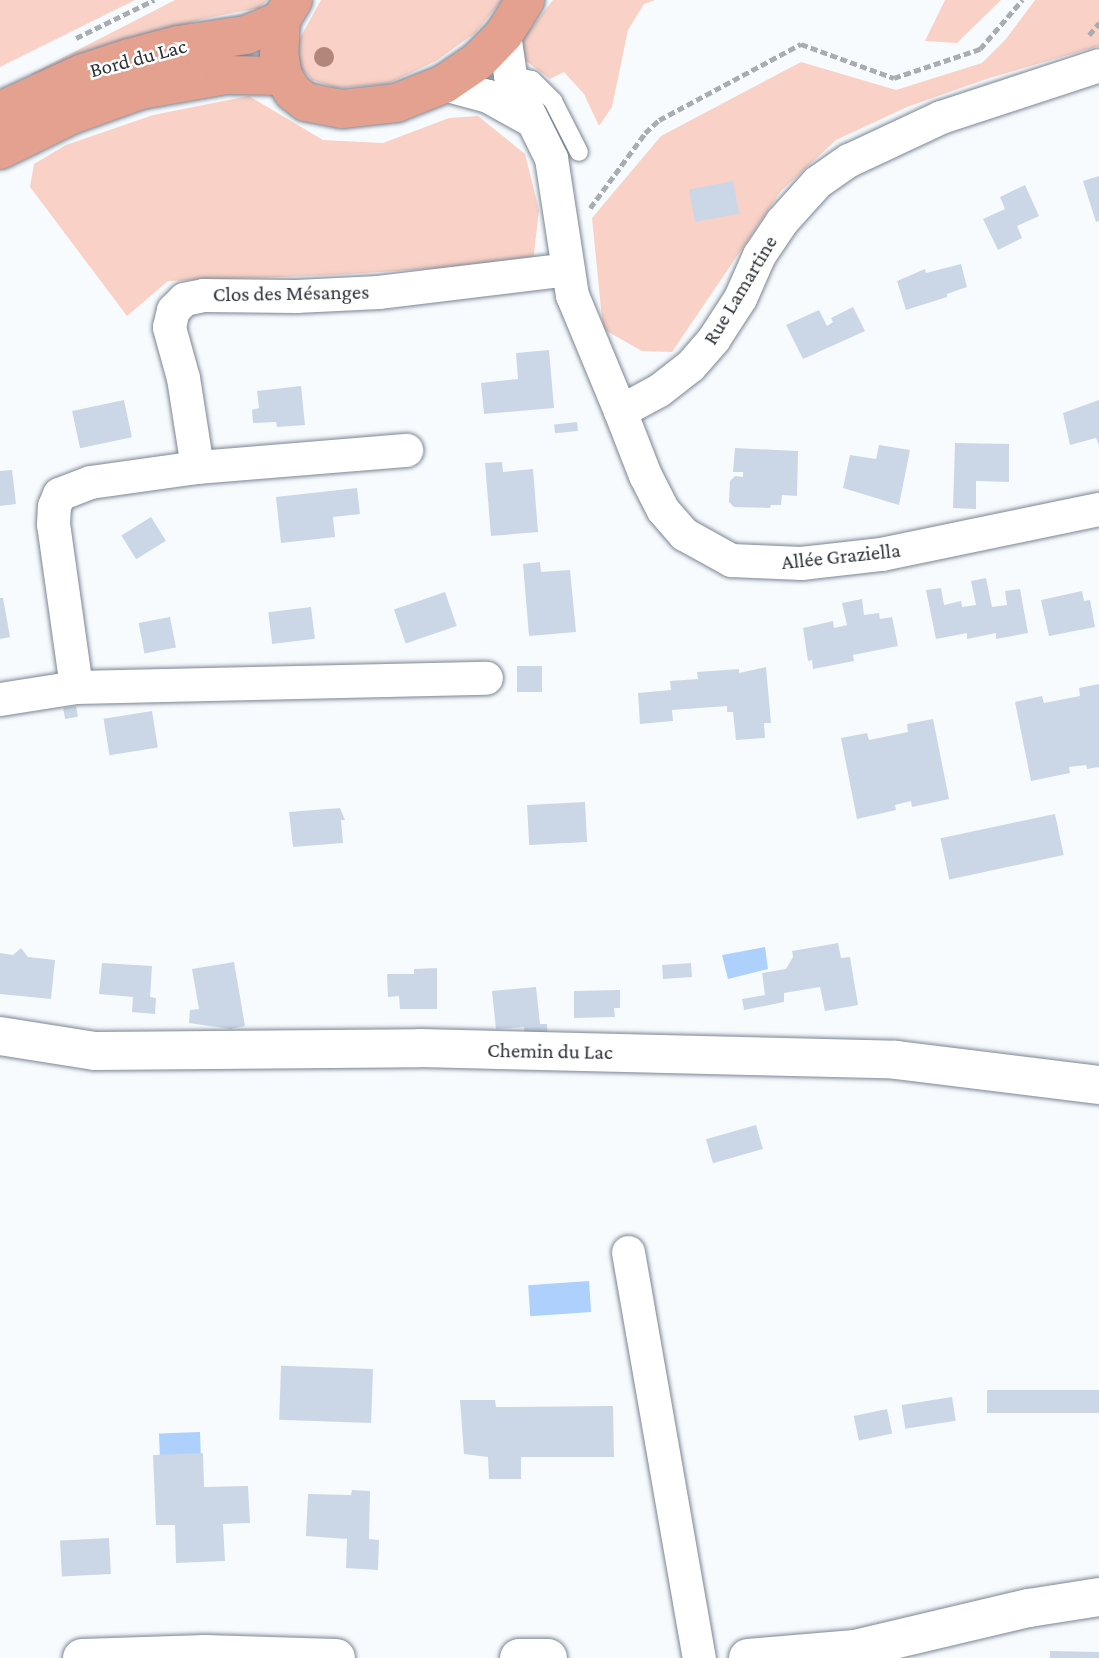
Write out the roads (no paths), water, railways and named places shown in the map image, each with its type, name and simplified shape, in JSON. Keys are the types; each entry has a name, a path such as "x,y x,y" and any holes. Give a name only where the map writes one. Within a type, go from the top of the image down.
{"main road":[{"path":"287,10 279,54 283,76 293,92 306,102 334,109 368,108 396,103 444,84 478,61 504,34 525,0"},
{"name":"Bord du Lac","path":"0,111 57,84 129,58 178,45 246,35 287,10"},
{"name":"Bord du Lac","path":"0,150 71,115 141,90 226,75 283,76"}],"street":[{"path":"504,34 510,75 551,158 562,216 572,296 620,411"},
{"name":"Rue Lamartine","path":"620,411 659,390 690,366 714,338 740,298 759,256 781,222 817,182 849,160 941,117 1099,65"},
{"path":"444,84 488,96 531,120"},
{"name":"Clos des Mésanges","path":"197,467 183,378 169,327 173,310 184,299 203,295 296,296 378,292 568,269"},
{"name":"Allée Graziella","path":"620,411 645,475 663,509 684,534 731,560 802,563 881,554 1099,509"},
{"path":"76,687 54,524 54,506 59,494 90,482 197,467 407,450"},
{"path":"0,699 76,687 486,678"},
{"name":"Chemin du Lac","path":"0,1036 95,1052 420,1048 896,1060 1099,1085"},
{"path":"628,1252 699,1658"},
{"path":"748,1658 855,1649 1028,1608 1099,1597"},
{"path":"82,1658 205,1654 336,1658"},
{"path":"519,1658 548,1658"}],"lane":[{"path":"510,75 532,80 553,101 579,152"}],"water":[{"path":"765,947 768,969 728,979 722,955"},
{"path":"589,1281 591,1312 530,1316 528,1285"},
{"path":"200,1432 201,1457 160,1458 159,1433"}]}
